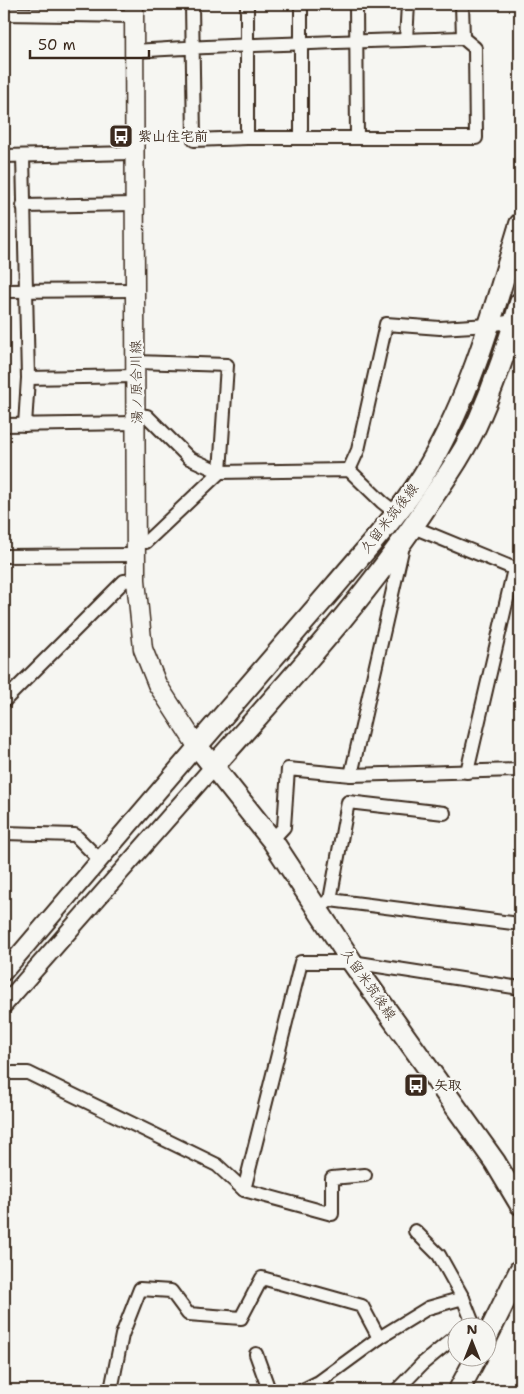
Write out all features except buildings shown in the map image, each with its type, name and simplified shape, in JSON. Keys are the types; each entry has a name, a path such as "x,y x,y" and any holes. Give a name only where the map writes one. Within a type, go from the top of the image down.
{"main road":[{"name":"湯ノ原合川線","path":"134,10 132,153 136,290 136,580 144,649 156,684 197,746"},
{"name":"久留米筑後線","path":"520,224 489,325 463,398 430,464 396,513 197,746 323,905 352,962 495,1162 520,1204"},
{"name":"久留米筑後線","path":"213,767 341,621 409,534 480,418 519,314"},
{"path":"495,1316 520,1270"},
{"path":"460,1390 472,1366"}],"street":[{"path":"134,51 193,47 462,38 475,48 476,138 247,138 194,140 193,47 192,4"},
{"path":"247,4 247,138"},
{"path":"301,4 301,138"},
{"path":"356,4 357,138"},
{"path":"406,40 408,4"},
{"path":"462,4 462,38"},
{"path":"4,14 134,10"},
{"path":"4,156 132,153"},
{"path":"23,156 24,291 28,378 25,425"},
{"path":"23,206 134,204"},
{"path":"4,291 136,290"},
{"path":"349,470 358,450 386,324 440,328 489,325 519,314"},
{"path":"4,556 136,548 146,542 220,472 228,365 136,369 28,378"},
{"path":"4,425 137,419 147,416 189,458 220,472 349,470 396,513"},
{"path":"351,775 409,534 517,570 466,772"},
{"path":"4,701 124,581 136,580"},
{"path":"4,972 197,746"},
{"path":"4,1005 213,767"},
{"path":"272,840 284,827 288,769 351,775 520,770"},
{"path":"444,813 348,802 323,905 520,924"},
{"path":"4,833 75,836 100,860"},
{"path":"244,1190 301,962 352,962 520,988"},
{"path":"4,1073 28,1073 217,1165 244,1190 332,1214 332,1178 366,1175"},
{"path":"415,1231 439,1255 463,1298 470,1316"},
{"path":"111,1390 122,1335 140,1289 170,1291 188,1314 241,1318 262,1278 362,1306 380,1338"},
{"path":"303,1390 319,1382 380,1338 428,1308 463,1298"},
{"path":"397,1390 422,1364 446,1344"},
{"path":"256,1354 269,1390"}],"place":[{"name":"紫山住宅前","path":"121,136"},
{"name":"矢取","path":"416,1085"}]}
